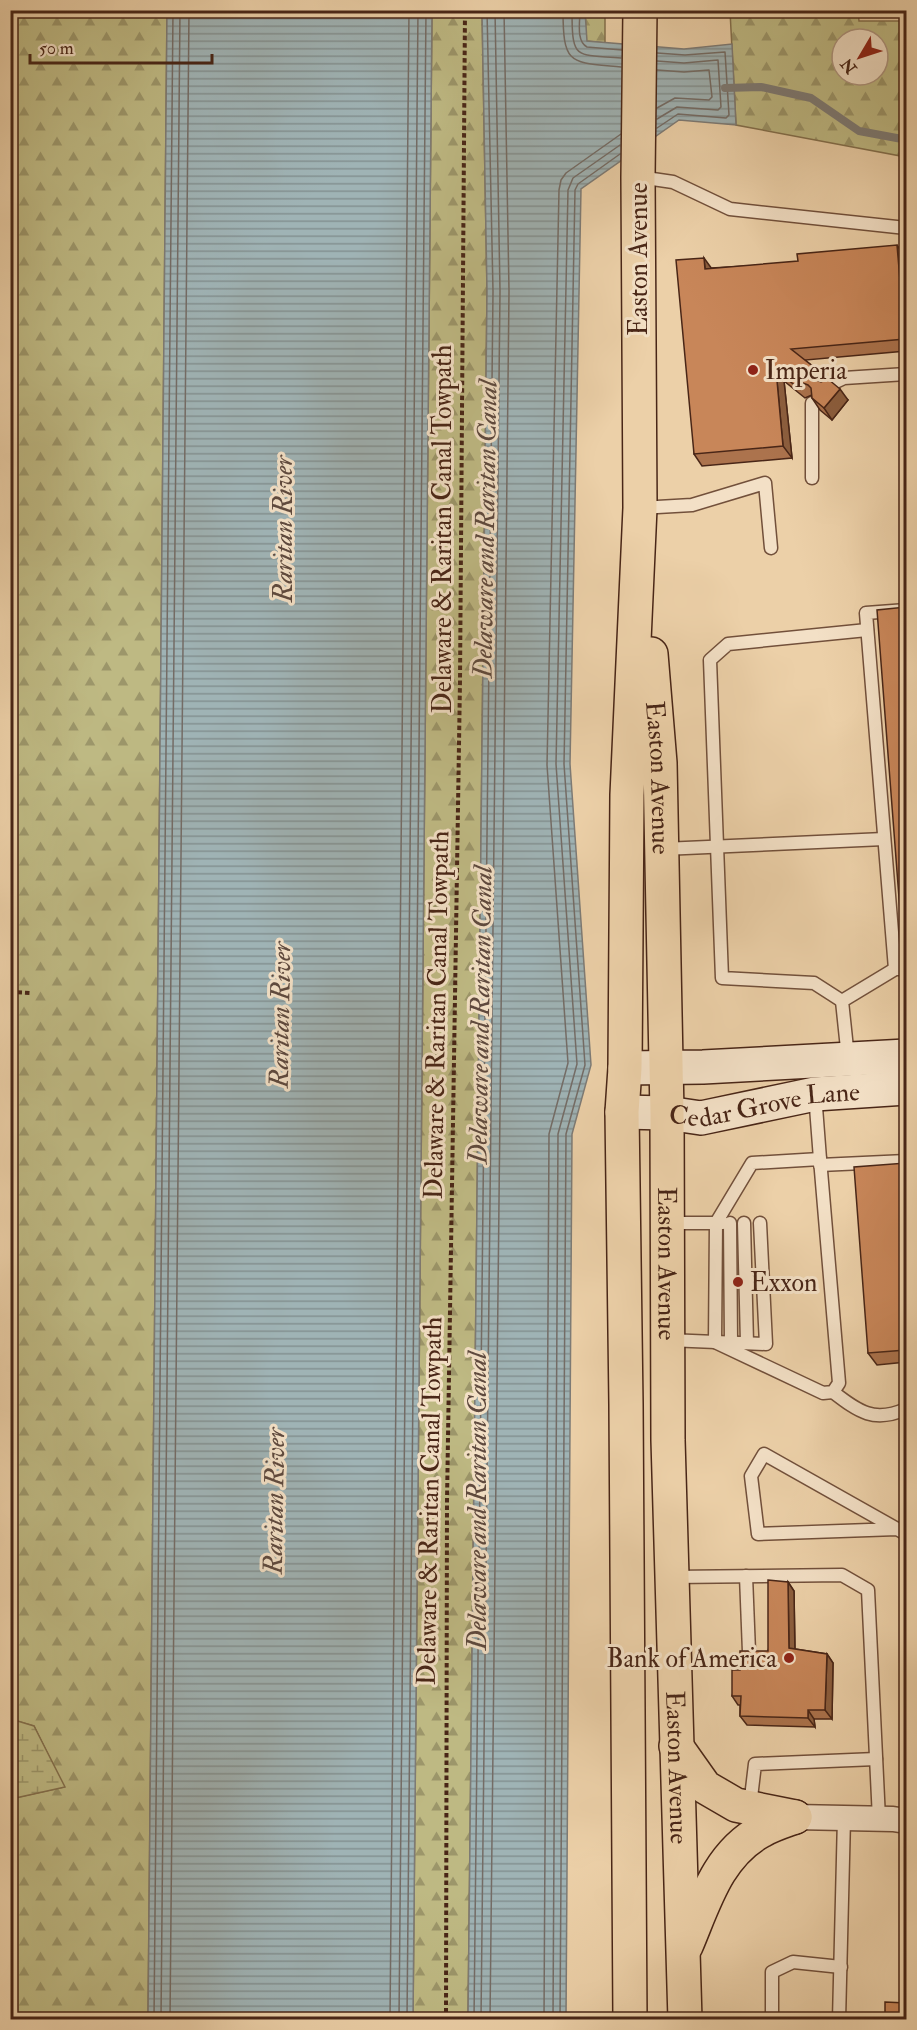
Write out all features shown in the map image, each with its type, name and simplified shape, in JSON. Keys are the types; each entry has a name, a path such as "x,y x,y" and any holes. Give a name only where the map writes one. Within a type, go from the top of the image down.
{"main road":[{"name":"Easton Avenue","path":"630,2019 622,1112 625,1068 627,795 640,508 638,177 640,10"},
{"name":"Easton Avenue","path":"640,508 660,763 667,1113 667,1340 671,1577 685,2019"},
{"name":"Cedar Grove Lane","path":"625,1068 906,1056"},
{"name":"Cedar Grove Lane","path":"622,1112 667,1113 700,1118 815,1094 906,1088"},
{"path":"676,1746 705,1787 736,1804 795,1817"},
{"path":"683,1953 720,1869 730,1854 761,1831 795,1817"}],"street":[{"path":"795,1817 906,1821"}],"lane":[{"path":"638,177 673,182 730,210 906,228"},
{"path":"829,385 844,378 906,374"},
{"path":"812,403 812,478"},
{"path":"640,508 692,506 765,483 771,548"},
{"path":"842,1001 901,969 884,839 866,613 906,610"},
{"path":"842,1001 814,983 722,978 710,660 728,644 867,630"},
{"path":"662,849 884,839"},
{"path":"842,1001 848,1059"},
{"path":"815,1094 839,1383 833,1392"},
{"path":"715,1342 716,1223 752,1163 906,1161"},
{"path":"667,1223 763,1223 766,1344 667,1340"},
{"path":"730,1223 731,1342"},
{"path":"744,1223 747,1343"},
{"path":"715,1342 823,1393 833,1392 856,1409 876,1417 893,1415 906,1409"},
{"path":"764,1454 902,1532 758,1534 752,1476 764,1454"},
{"path":"671,1577 842,1575 868,1590 879,1819"},
{"path":"746,1576 749,1652"},
{"path":"749,1807 755,1764 876,1759"},
{"path":"839,2019 844,1818"},
{"path":"772,2019 772,1972 793,1962 841,1967"}],"path":[{"name":"Delaware & Raritan Canal Towpath","path":"447,2019 447,1500 460,669 465,10"},
{"path":"10,992 32,993"}],"green space":[{"path":"482,10 487,291 468,2019 413,2020 432,11"},
{"path":"11,11 167,11 148,2019 11,2019 10,1799 64,1787 34,1726 10,1719"},
{"path":"585,11 605,11 605,43 586,41"},
{"path":"730,11 858,11 859,21 906,21 906,157 736,125"},
{"path":"11,1719 34,1726 65,1787 11,1799"}],"water":[{"name":"Raritan River","path":"167,11 432,11 413,2019 148,2019"},
{"name":"Delaware and Raritan Canal","path":"482,11 585,11 587,41 684,49 732,44 736,125 679,120 581,189 570,764 591,1065 572,1134 566,2019 468,2020 487,291"}],"building":[{"name":"Imperia","path":"897,245 905,339 791,349 815,368 813,373 816,380 821,382 828,379 840,389 824,408 812,398 811,388 808,385 803,383 797,387 776,370 783,446 694,454 676,260 704,258 705,269 798,261 797,254"},
{"path":"906,607 906,937 902,937 877,610"},
{"path":"906,1163 906,1350 868,1353 854,1167"},
{"name":"Bank of America","path":"768,1580 788,1582 789,1648 827,1654 825,1710 808,1710 808,1718 740,1716 741,1696 732,1696 732,1670 740,1670 740,1651 768,1651"},
{"path":"885,2002 906,2003 906,2019 885,2019"}],"waterway":[{"path":"725,88 761,87 811,98 859,131 906,138"}],"place":[{"name":"Imperia","path":"753,370"},
{"name":"Exxon","path":"738,1282"},
{"name":"Bank of America","path":"789,1658"}]}
